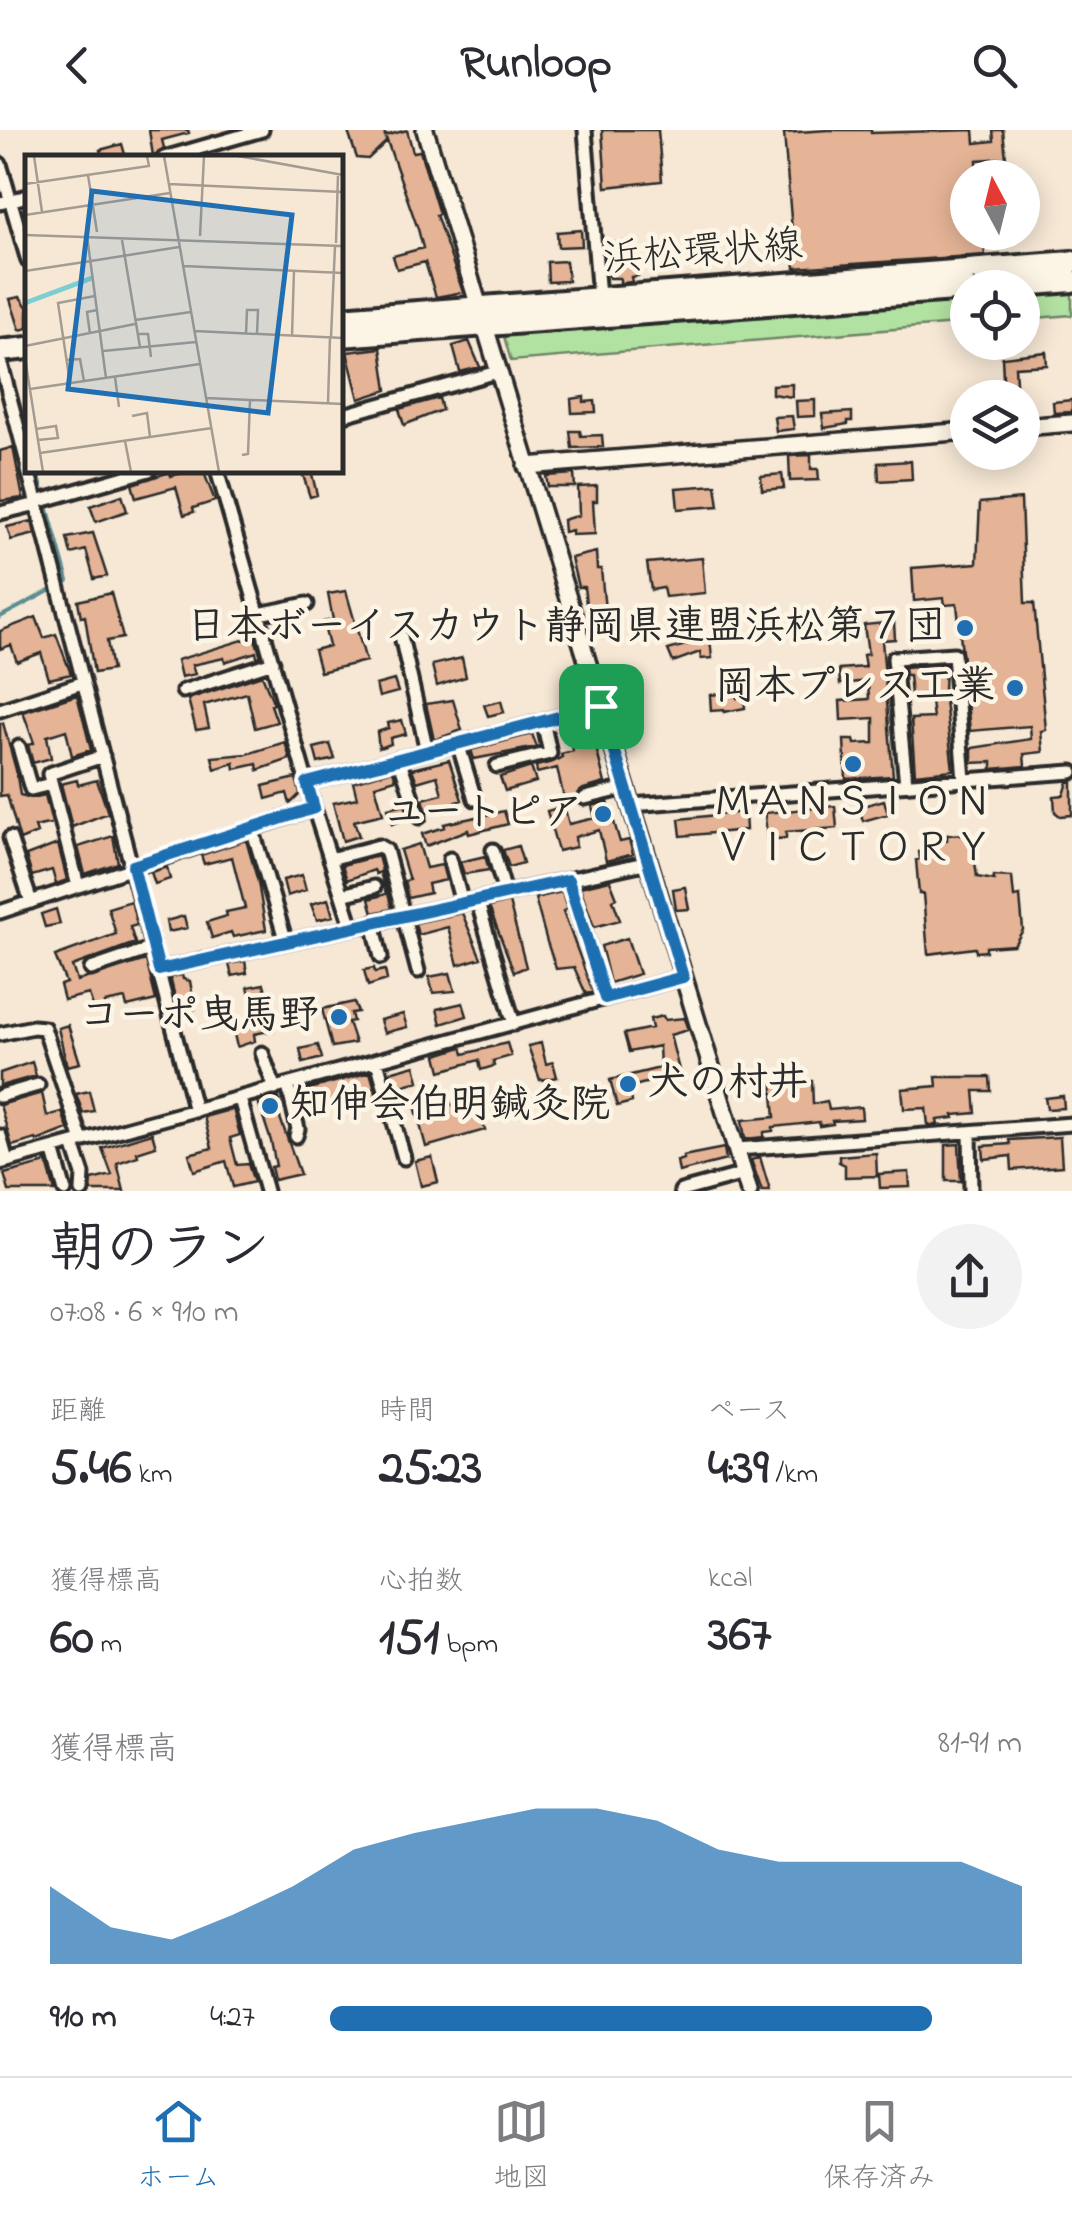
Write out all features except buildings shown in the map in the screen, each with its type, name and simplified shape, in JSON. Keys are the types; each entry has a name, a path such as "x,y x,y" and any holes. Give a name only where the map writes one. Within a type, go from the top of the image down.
{"highway":[{"name":"浜松環状線","path":"342,336 599,297 1072,262"},
{"path":"1040,283 1072,281"},
{"name":"浜松環状線","path":"342,318 481,315 950,289"},
{"path":"0,351 25,348"},
{"path":"0,364 25,362"}],"street":[{"path":"174,155 262,130"},
{"path":"425,130 749,1191"},
{"path":"585,130 599,297"},
{"path":"0,164 5,202 25,253"},
{"path":"0,364 25,457"},
{"path":"342,415 497,372"},
{"path":"1040,426 1072,423"},
{"path":"526,466 950,432"},
{"path":"30,472 42,501 82,684 133,866 194,1111"},
{"path":"217,472 352,927"},
{"path":"0,513 125,473"},
{"path":"259,614 306,604"},
{"path":"401,636 428,751"},
{"path":"906,784 894,658 954,654 964,780"},
{"path":"183,691 273,662"},
{"path":"0,710 82,684"},
{"path":"307,783 601,706"},
{"path":"497,766 550,753 543,721"},
{"path":"458,743 475,799"},
{"path":"19,747 30,789 52,784"},
{"path":"78,886 49,774 103,756"},
{"path":"398,759 419,817"},
{"path":"631,805 1072,772"},
{"path":"585,798 626,788"},
{"path":"0,912 314,808"},
{"path":"252,828 286,942"},
{"path":"10,838 32,902"},
{"path":"330,858 378,846 386,850 418,971"},
{"path":"492,850 505,894"},
{"path":"450,859 462,903"},
{"path":"159,970 648,862"},
{"path":"568,880 605,998"},
{"path":"342,895 374,887"},
{"path":"477,900 514,1024"},
{"path":"373,922 381,957"},
{"path":"91,969 154,948"},
{"path":"0,1136 4,1162 683,977"},
{"path":"0,1034 44,1028 78,1143 82,1191"},
{"path":"262,1052 281,1087 298,1129 296,1136"},
{"path":"377,1062 404,1158"},
{"path":"0,1096 38,1085"},
{"path":"240,1099 266,1191"},
{"path":"736,1149 1072,1124"},
{"path":"970,1132 971,1191"},
{"path":"53,1149 65,1191"},
{"path":"681,1191 744,1174"}],"green space":[{"path":"1072,291 1072,315 1040,318 1040,294"},
{"path":"950,300 950,324 511,361 503,333"}],"waterway":[{"path":"13,384 25,426"},
{"path":"0,617 68,581 38,472"}],"place":[{"name":"日本ボーイスカウト静岡県連盟浜松第７団","path":"965,628"},
{"name":"岡本プレス工業","path":"1015,688"},
{"name":"ＭＡＮＳＩＯＮ ＶＩＣＴＯＲＹ","path":"853,764"},
{"name":"ユートピア","path":"603,814"},
{"name":"コーポ曳馬野","path":"339,1017"},
{"name":"犬の村井","path":"628,1084"},
{"name":"知伸会伯明鍼灸院","path":"270,1106"}],"route":[{"path":"601,706 683,977 605,998 568,880 159,970 133,866 314,808 307,783 601,706"}]}
